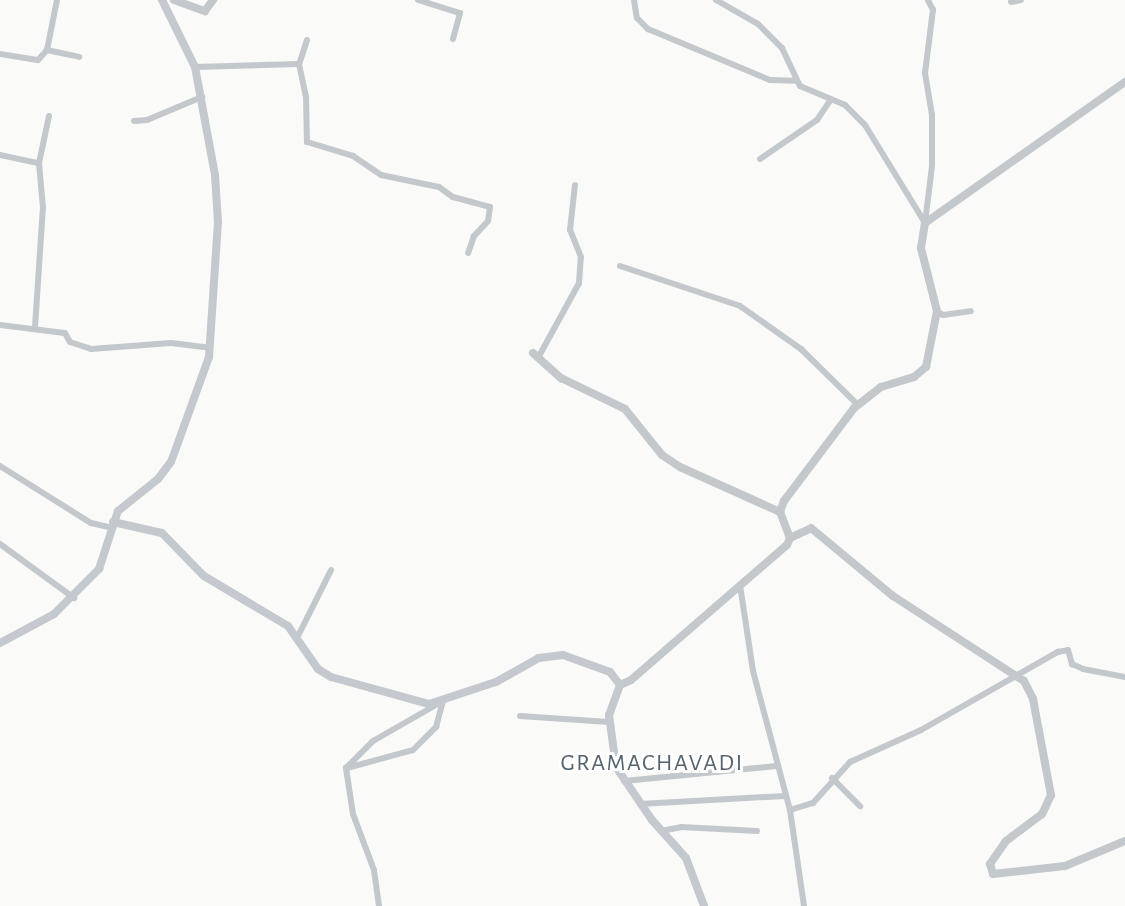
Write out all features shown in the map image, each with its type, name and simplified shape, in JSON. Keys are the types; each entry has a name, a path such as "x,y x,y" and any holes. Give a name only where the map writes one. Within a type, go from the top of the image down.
{"main road":[{"path":"0,643 21,636 74,598 99,569 118,511 158,479 171,462 210,348 218,222 202,97 195,67 162,0"},
{"path":"113,525 162,533 204,576 267,610 297,638 318,669 331,678 412,700 443,701 496,682 539,658 563,655 610,672 620,685 609,722 616,767 661,831 687,858 704,906"}],"street":[{"path":"0,54 38,60 47,50 57,0"},
{"path":"174,0 205,11 213,0"},
{"path":"418,0 460,14 453,39"},
{"path":"634,0 637,18 648,29 770,80 795,81 830,101 845,105 865,125 925,223"},
{"path":"716,0 758,24 782,48 795,81"},
{"path":"780,512 857,404 881,387 914,377 926,367 938,311 921,248 932,166 925,74 933,10 928,0"},
{"path":"1011,2 1021,0"},
{"path":"307,40 299,64 310,144 352,156 381,176 439,187 453,197 490,207 488,221 474,236 468,253"},
{"path":"47,50 79,57"},
{"path":"195,67 299,64"},
{"path":"925,223 1125,82"},
{"path":"134,121 147,120 202,97"},
{"path":"760,159 817,120 830,101"},
{"path":"34,327 43,208 39,163 49,116"},
{"path":"0,155 39,163"},
{"path":"574,185 570,230 581,257 579,283 535,355 561,378 625,409 636,428 680,467 780,512 790,538"},
{"path":"620,266 740,306 801,349 857,404"},
{"path":"938,311 943,315 971,311"},
{"path":"0,325 34,327 64,333 70,342 91,349 171,343 210,348"},
{"path":"0,466 92,523 113,525"},
{"path":"620,685 631,681 790,538 811,528 893,596 1014,673 1033,699 1051,795 1048,807 1006,841 989,869 1003,874 1065,866 1125,841"},
{"path":"0,544 74,598"},
{"path":"297,638 332,570"},
{"path":"740,585 753,671 776,766 790,810 804,906"},
{"path":"790,810 813,803 832,778 850,762 921,730 1014,673 1068,650 1078,667 1125,677"},
{"path":"346,768 381,735 443,701"},
{"path":"346,768 413,750 436,726 443,701"},
{"path":"520,716 609,722"},
{"path":"624,781 776,766"},
{"path":"346,768 353,814 374,870 379,906"},
{"path":"832,778 860,806"},
{"path":"640,804 785,796"},
{"path":"661,831 681,827 757,831"}],"district":[{"name":"GRAMACHAVADI","path":"652,764"}]}
